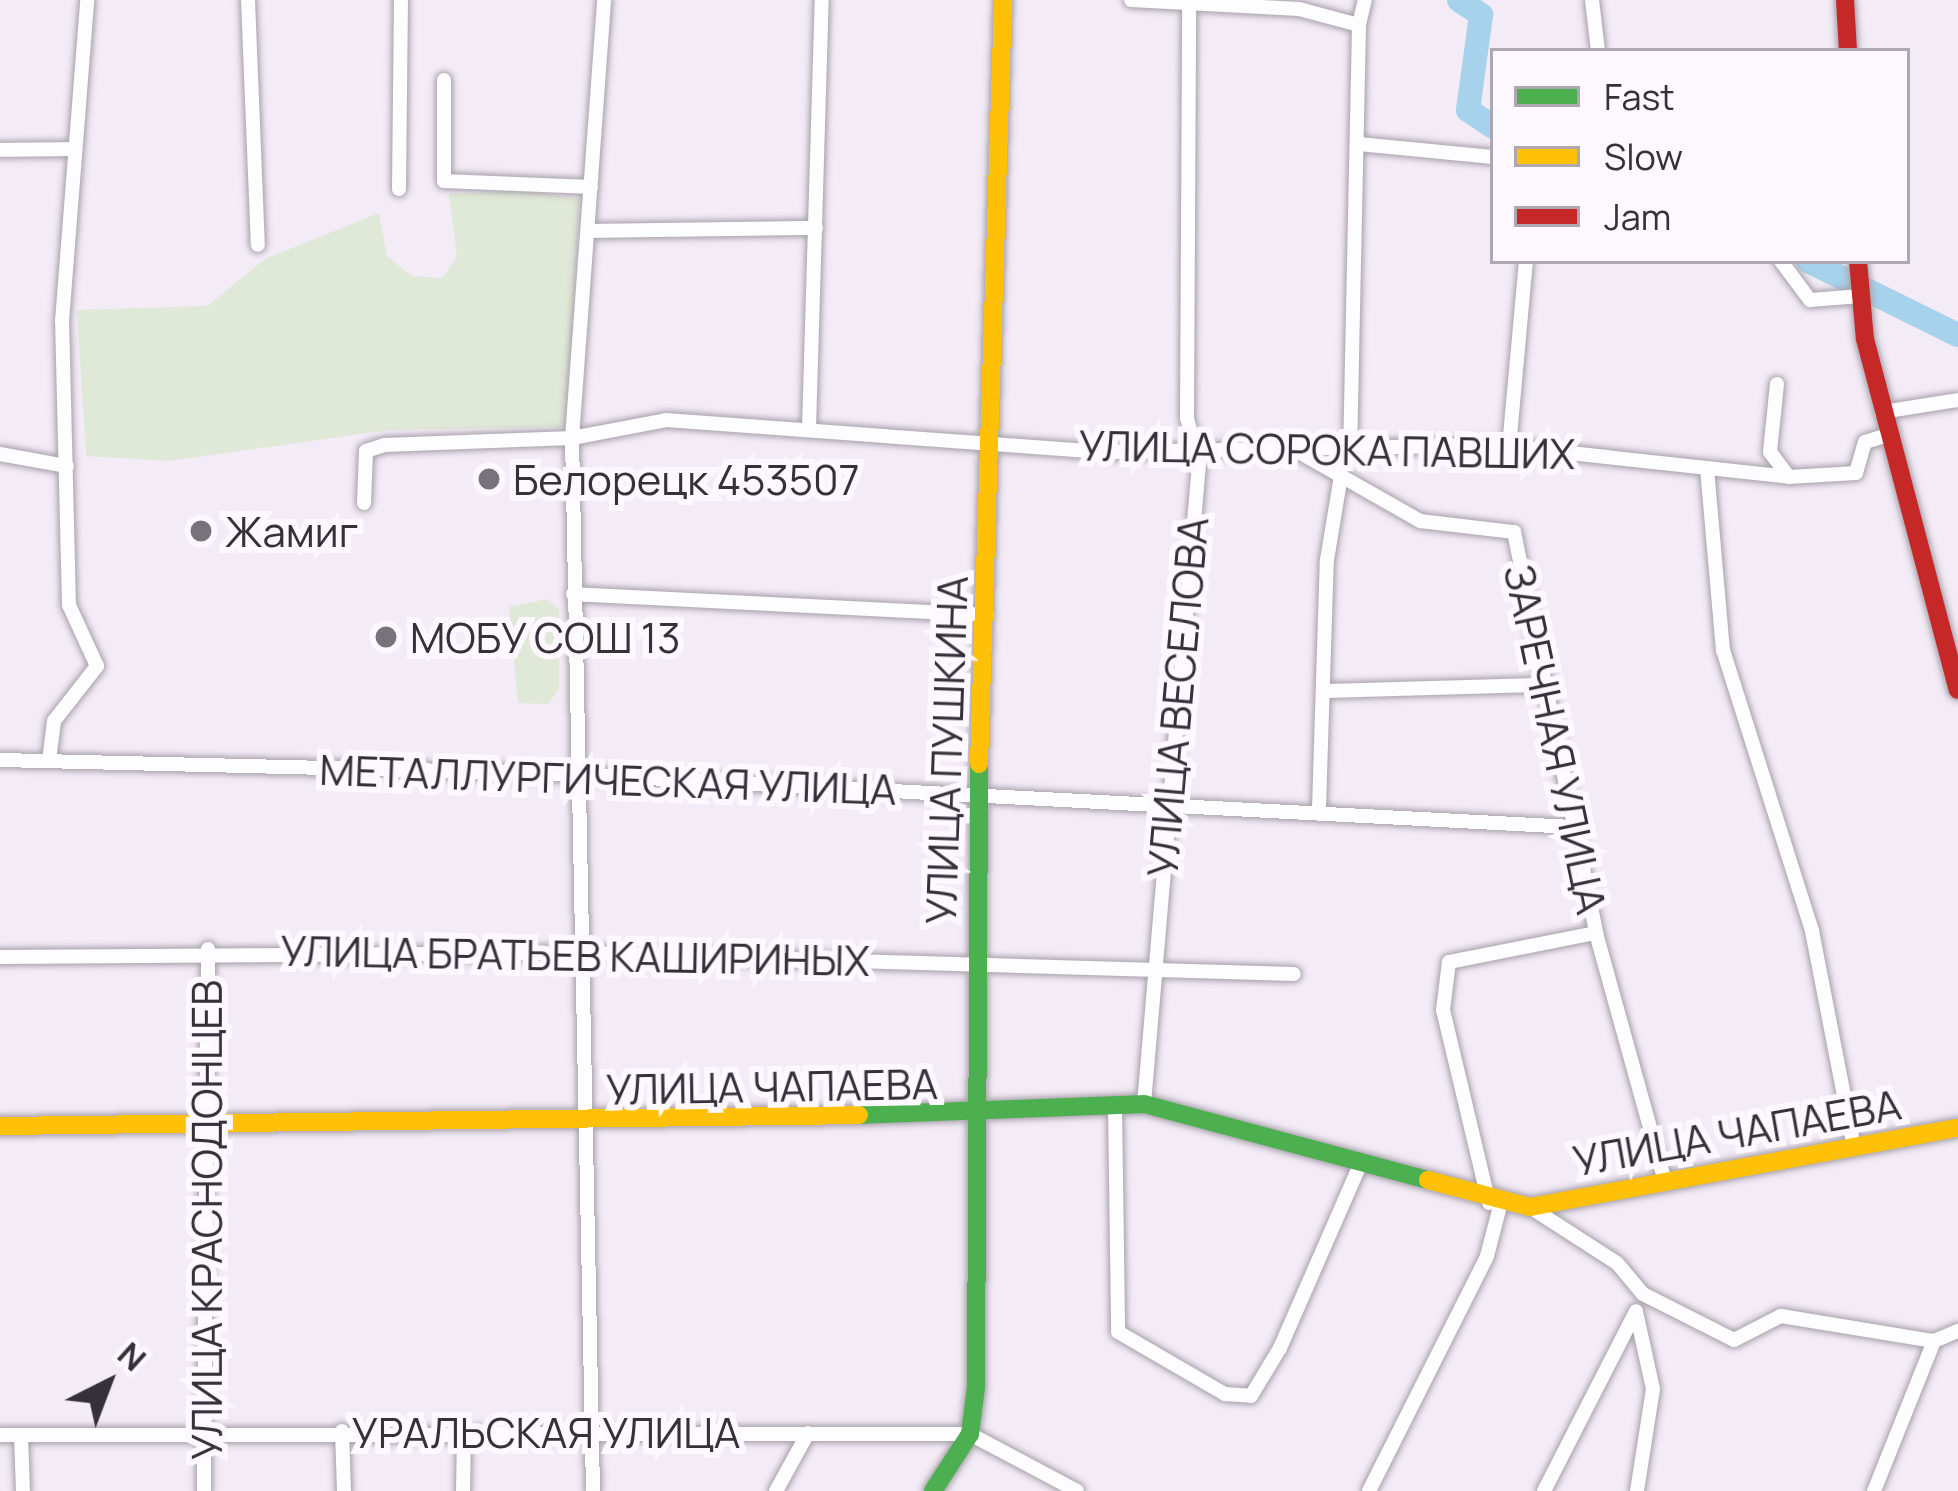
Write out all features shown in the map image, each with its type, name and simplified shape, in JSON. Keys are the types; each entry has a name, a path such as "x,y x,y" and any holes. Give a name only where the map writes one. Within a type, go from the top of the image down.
{"street":[{"path":"49,760 54,722 97,667 69,605 70,149 86,0"},
{"path":"248,0 258,245"},
{"path":"399,189 401,0"},
{"path":"593,1491 589,1126 572,774 572,438 591,231 604,0"},
{"path":"809,428 822,0"},
{"name":"УЛИЦА ПУШКИНА","path":"970,1434 976,794 997,437 1003,0"},
{"path":"1132,0 1341,15 1359,25"},
{"path":"1350,447 1359,25 1364,0"},
{"path":"1592,0 1598,48"},
{"path":"1845,0 1848,48"},
{"name":"УЛИЦА ВЕСЕЛОВА","path":"1144,1104 1166,803 1199,464 1191,452 1189,4"},
{"path":"444,80 444,181 591,187"},
{"path":"1358,144 1490,157"},
{"path":"0,150 70,149"},
{"path":"591,231 816,228"},
{"path":"1509,446 1526,264"},
{"path":"1783,264 1810,300 1860,285 1882,412 1958,689"},
{"path":"1777,385 1770,452 1789,477"},
{"path":"1882,412 1958,400"},
{"name":"УЛИЦА СОРОКА ПАВШИХ","path":"364,503 366,451 384,445 572,438 666,420 1191,452 1509,446 1789,477 1856,473 1865,442 1888,435"},
{"name":"ЗАРЕЧНАЯ УЛИЦА","path":"1292,448 1420,521 1514,532 1539,685 1596,934 1664,1178"},
{"path":"0,454 67,466"},
{"path":"1707,468 1724,650 1812,931 1854,1147"},
{"path":"1319,808 1340,473"},
{"path":"573,594 986,615"},
{"path":"1324,692 1539,685"},
{"name":"МЕТАЛЛУРГИЧЕСКАЯ УЛИЦА","path":"0,760 572,774 1319,808 1574,827"},
{"path":"1369,1491 1487,1256 1495,1205 1443,1010 1449,962 1596,934"},
{"name":"УЛИЦА БРАТЬЕВ КАШИРИНЫХ","path":"0,957 208,949 580,953 1294,974"},
{"name":"УЛИЦА КРАСНОДОНЦЕВ","path":"204,1491 208,949"},
{"name":"УЛИЦА ЧАПАЕВА","path":"0,1126 589,1126 972,1117 1144,1104 1360,1162 1495,1205 1529,1207 1664,1178 1958,1128"},
{"path":"1115,1106 1118,1332 1225,1394 1251,1396 1280,1348 1360,1162"},
{"name":"УЛИЦА ЧАПАЕВА","path":"1529,1207 1617,1263 1643,1294 1734,1340 1781,1316 1934,1341"},
{"path":"1544,1491 1643,1294"},
{"path":"1636,1311 1653,1389 1637,1491"},
{"path":"1874,1491 1934,1341 1958,1331"},
{"name":"УРАЛЬСКАЯ УЛИЦА","path":"0,1435 202,1429 970,1434 1077,1491"},
{"path":"342,1431 344,1491"},
{"path":"463,1491 464,1433"},
{"path":"776,1491 808,1433"},
{"path":"933,1491 970,1434"},
{"path":"20,1435 22,1491"}],"green space":[{"path":"524,191 579,199 568,427 389,430 169,461 86,456 77,310 207,306 265,259 379,213 387,256 412,276 442,278 457,257 449,194"},
{"path":"547,599 559,609 559,689 548,704 518,703 509,607"}],"waterway":[{"path":"1459,0 1481,15 1468,110 1490,125"},
{"path":"1814,264 1958,335"}],"traffic: fast":[{"path":"933,1491 970,1434 976,1387 979,764"},
{"path":"859,1115 1144,1104 1428,1180"}],"traffic: slow":[{"path":"979,764 1003,0"},
{"path":"0,1126 859,1115"},
{"path":"1428,1180 1530,1207 1958,1128"}],"traffic: jam":[{"path":"1845,0 1848,48"},
{"path":"1858,264 1865,339 1958,690"}],"place":[{"name":"Белорецк 453507","path":"489,479"},
{"name":"Жамиг","path":"201,531"},
{"name":"МОБУ СОШ 13","path":"386,637"}]}
